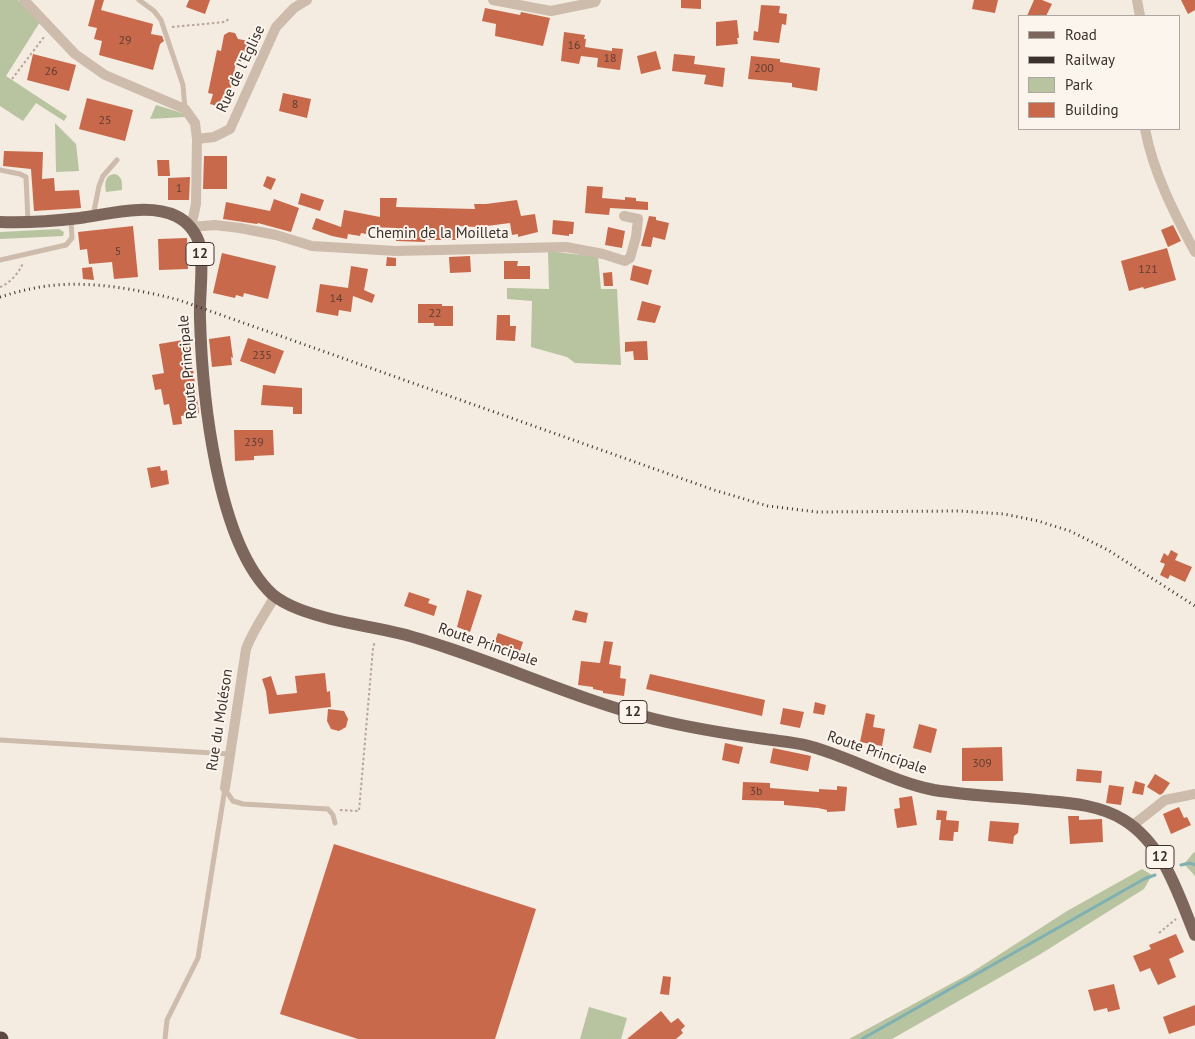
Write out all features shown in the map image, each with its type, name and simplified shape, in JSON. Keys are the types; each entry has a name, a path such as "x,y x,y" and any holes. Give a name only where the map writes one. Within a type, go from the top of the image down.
{"main road":[{"name":"12","path":"0,222 71,219 149,209 172,214 191,227"},
{"name":"Route Principale","path":"191,227 200,246 203,374 209,426 220,481 228,514 242,551 255,574 275,596 304,610 332,619 402,634 442,646 588,698 651,718 722,732 802,744 833,753 905,782 934,790 1068,803 1094,808 1115,815 1142,833 1162,860 1195,935"}],"street":[{"path":"24,0 75,54 105,76 186,109 195,123 197,139 196,204 191,227"},
{"name":"Rue de l'Eglise","path":"197,139 214,138 230,129 276,27 294,8 307,0"},
{"path":"493,0 552,11 595,2 596,0"},
{"path":"1138,0 1140,15"},
{"path":"1145,130 1154,165 1195,252"},
{"name":"Chemin de la Moilleta","path":"191,227 215,225 240,228 276,235 312,246 396,251 566,247 625,260 630,258 636,238 638,219 624,216"},
{"name":"Rue du Moléson","path":"225,788 246,649 252,633 275,596"},
{"path":"1132,826 1165,800 1195,794"}],"lane":[{"path":"139,0 154,11 161,20 183,85 186,109"},
{"path":"92,216 103,176 117,160"},
{"path":"0,170 26,177 28,222"},
{"path":"0,260 66,245 72,238 71,219"},
{"path":"0,740 229,754"},
{"path":"165,1039 167,1020 198,958 225,788"},
{"name":"Rue du Moléson","path":"225,788 227,795 233,802 328,809"},
{"path":"328,809 333,814 335,823"}],"path":[{"path":"164,28 225,22 230,18"},
{"path":"12,79 51,29"},
{"path":"0,287 4,286 22,266 24,255"},
{"path":"328,809 359,811 372,648 375,640"},
{"path":"1159,933 1185,911"}],"green space":[{"path":"0,0 18,0 40,22 6,76 67,116 64,121 36,103 23,121 0,106"},
{"path":"156,105 184,113 184,117 150,119"},
{"path":"55,123 76,144 79,171 56,172"},
{"path":"115,174 121,179 122,190 106,192 107,178"},
{"path":"59,229 64,232 63,236 0,239 0,232"},
{"path":"548,251 598,257 601,289 617,289 621,365 575,363 567,357 531,347 532,301 507,299 507,288 549,289"},
{"path":"1195,853 1195,876 1184,864"},
{"path":"1142,869 1152,875 1144,889 1039,955 892,1039 849,1039 969,974 1067,911"},
{"path":"589,1007 627,1018 621,1039 580,1039"}],"building":[{"path":"95,0 104,0 101,10 153,24 151,34 162,36 164,41 160,44 153,70 99,55 102,41 94,39 97,28 88,26"},
{"path":"189,0 210,0 205,14 186,7"},
{"path":"681,0 701,0 701,9 681,8"},
{"path":"974,0 998,0 995,13 972,9"},
{"path":"1034,0 1042,0 1052,4 1046,15 1027,15"},
{"path":"1181,0 1195,0 1195,10 1188,14"},
{"path":"761,5 780,6 779,13 787,14 786,25 782,24 779,43 753,40 754,31 758,32"},
{"path":"485,8 520,15 521,12 550,18 543,46 495,36 496,24 482,21"},
{"path":"737,20 738,44 716,46 716,22"},
{"path":"229,32 235,33 238,39 249,41 245,60 237,58 229,97 224,96 221,107 210,104 213,94 208,93 217,50 221,51 224,35"},
{"path":"564,32 585,35 585,47 612,51 612,48 623,49 620,70 597,67 598,58 581,56 579,64 561,61"},
{"path":"656,51 661,69 641,74 637,56"},
{"path":"33,54 76,65 69,91 27,80"},
{"path":"674,54 695,56 694,64 725,68 723,87 704,84 706,75 672,71"},
{"path":"751,56 780,59 780,62 820,68 817,91 792,87 792,83 748,79"},
{"path":"283,93 311,99 307,118 279,111"},
{"path":"87,98 133,110 125,141 79,129"},
{"path":"4,151 43,152 42,179 54,178 55,191 79,190 81,208 34,211 31,169 3,166"},
{"path":"204,156 227,156 227,189 203,189"},
{"path":"157,160 169,160 170,176 158,176"},
{"path":"267,176 276,179 271,190 263,186"},
{"path":"190,177 189,200 168,200 168,178"},
{"path":"587,186 603,187 602,198 625,200 625,197 636,198 636,201 648,202 648,210 610,208 609,215 585,213"},
{"path":"301,193 324,200 320,211 298,204"},
{"path":"380,198 397,198 396,207 475,209 474,204 517,200 521,216 535,214 538,232 518,237 518,234 512,235 510,223 487,226 488,239 478,239 477,227 456,226 456,240 425,240 425,242 396,241 397,228 367,227 366,234 361,233 360,236 348,234 347,239 312,229 316,218 341,227 344,210 380,217"},
{"path":"274,199 299,208 291,232 258,223 223,219 226,202 270,211"},
{"path":"649,216 669,223 665,240 653,237 651,247 641,246"},
{"path":"553,220 574,222 573,234 569,234 569,236 552,234"},
{"path":"1173,225 1181,241 1168,247 1161,230"},
{"path":"133,226 138,277 114,279 112,262 89,264 87,249 80,250 78,232"},
{"path":"608,227 625,231 622,248 605,245"},
{"path":"187,238 188,269 159,270 158,239"},
{"path":"1167,248 1176,280 1129,291 1121,261"},
{"path":"222,253 276,266 268,299 244,293 243,297 236,295 235,298 213,293"},
{"path":"470,256 471,272 450,273 449,257"},
{"path":"387,257 396,258 396,266 386,266"},
{"path":"504,261 518,261 517,266 530,266 530,279 504,279"},
{"path":"633,265 652,270 648,285 630,280"},
{"path":"351,266 368,269 364,290 375,295 372,303 353,296 351,312 339,310 338,316 316,312 320,284 348,288"},
{"path":"92,267 94,280 83,279 82,268"},
{"path":"612,272 613,286 604,286 603,273"},
{"path":"642,301 661,306 655,323 637,320"},
{"path":"418,304 453,306 453,326 434,326 434,323 418,323"},
{"path":"497,315 510,315 510,326 516,326 515,341 496,340"},
{"path":"230,336 232,365 212,367 209,339"},
{"path":"248,338 284,351 275,374 240,361"},
{"path":"189,339 199,413 181,416 182,424 173,425 169,404 164,405 161,389 155,390 152,375 164,373 159,344"},
{"path":"647,341 648,360 634,360 633,351 625,352 625,342"},
{"path":"263,385 302,388 302,414 293,414 293,407 261,405"},
{"path":"234,430 273,430 274,455 254,456 254,460 235,461"},
{"path":"160,466 161,471 167,470 169,484 151,488 147,468"},
{"path":"1171,550 1178,554 1175,560 1192,567 1185,582 1170,575 1168,579 1160,575 1165,564 1160,562 1164,553 1168,556"},
{"path":"467,590 482,595 470,632 457,627"},
{"path":"409,592 430,599 428,603 437,606 434,616 404,606"},
{"path":"575,610 588,613 586,623 572,620"},
{"path":"498,633 523,642 519,654 493,646"},
{"path":"604,641 613,642 609,664 621,666 620,678 626,679 624,696 603,693 603,691 593,689 593,687 578,685 581,661 600,663"},
{"path":"325,673 327,692 330,691 331,707 269,714 266,691 262,679 271,676 277,695 297,693 295,676"},
{"path":"650,674 765,700 762,716 646,689"},
{"path":"815,702 826,705 824,715 813,713"},
{"path":"783,708 804,712 800,728 780,724"},
{"path":"328,709 344,711 348,719 346,727 339,731 331,729 327,721"},
{"path":"866,713 875,715 873,727 885,729 882,746 860,742"},
{"path":"919,724 937,729 931,753 913,748"},
{"path":"725,743 743,747 739,764 722,760"},
{"path":"1002,747 1003,781 962,781 962,748"},
{"path":"773,748 811,756 808,771 770,763"},
{"path":"1077,769 1102,771 1101,783 1076,781"},
{"path":"1155,774 1170,783 1160,795 1147,787"},
{"path":"1135,781 1145,784 1143,795 1132,793"},
{"path":"743,782 770,783 770,788 819,792 819,789 837,790 837,786 847,787 845,811 827,812 827,810 818,808 784,805 784,801 742,800"},
{"path":"1109,785 1124,787 1121,805 1106,803"},
{"path":"912,796 917,825 897,828 894,809 900,808 899,798"},
{"path":"1179,807 1184,818 1187,817 1191,825 1171,834 1163,814"},
{"path":"937,810 947,811 946,820 959,821 958,832 954,832 953,841 939,840 941,820 936,820"},
{"path":"1068,816 1079,816 1079,820 1102,819 1103,842 1070,844"},
{"path":"990,821 1019,823 1018,833 1014,836 1013,844 988,841"},
{"path":"334,844 536,909 495,1039 358,1039 280,1014"},
{"path":"1176,934 1184,952 1169,959 1176,977 1158,985 1150,968 1140,972 1133,956 1151,949 1149,945"},
{"path":"663,976 671,977 669,995 660,994"},
{"path":"1114,984 1120,1009 1108,1012 1107,1008 1094,1011 1088,990"},
{"path":"1195,1005 1195,1025 1169,1034 1163,1017"},
{"path":"661,1011 671,1023 678,1018 685,1026 681,1030 683,1033 676,1039 627,1039"}],"waterway":[{"path":"1181,865 1190,863 1195,865"},
{"path":"862,1039 1144,879 1155,875"}],"railway":[{"path":"0,297 49,286 86,284 124,288 179,300 714,490 768,506 817,512 960,511 1004,514 1038,521 1070,531 1108,550 1195,606"}]}
